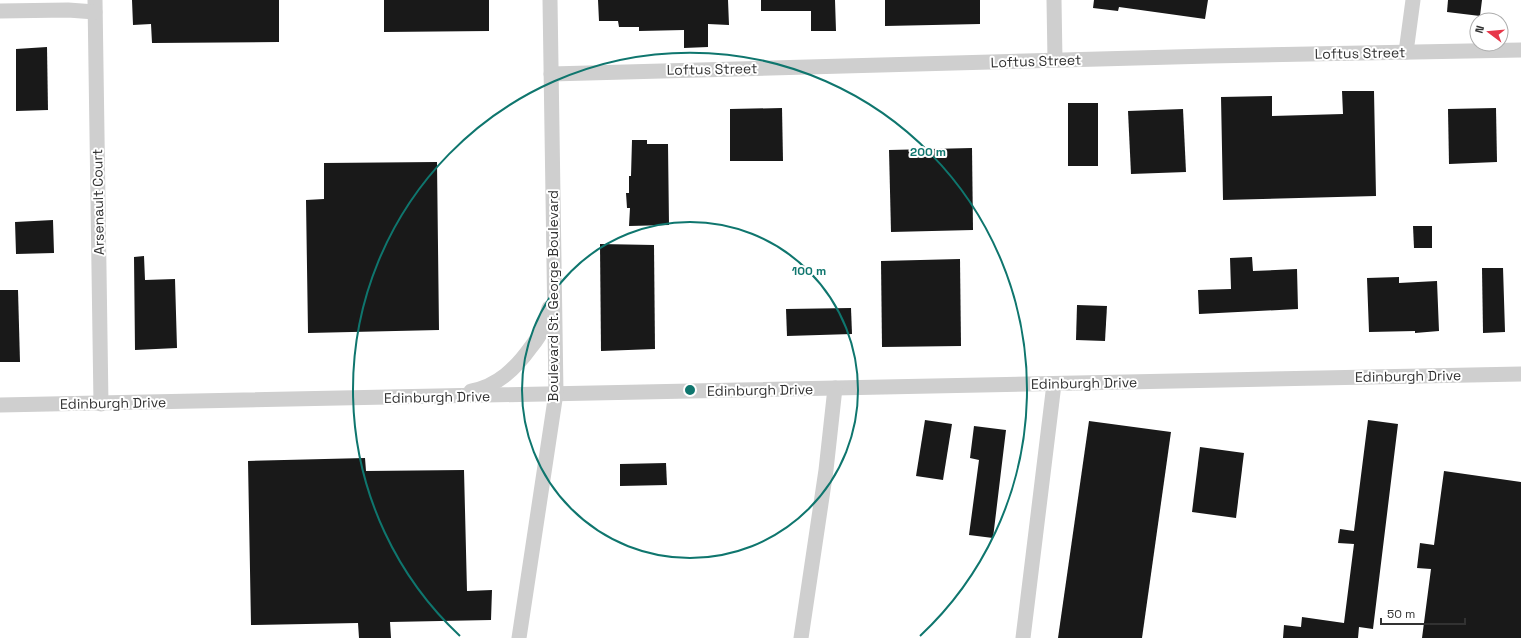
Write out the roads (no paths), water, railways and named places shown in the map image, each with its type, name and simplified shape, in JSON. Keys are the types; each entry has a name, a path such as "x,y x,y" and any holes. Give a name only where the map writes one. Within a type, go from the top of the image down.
{"street":[{"name":"Boulevard St. George Boulevard","path":"519,638 556,393 550,0"},
{"path":"1054,0 1056,60"},
{"path":"1406,52 1413,0"},
{"path":"0,11 68,10 95,6"},
{"name":"Arsenault Court","path":"95,6 101,404"},
{"name":"Loftus Street","path":"551,74 1056,60 1521,50"},
{"path":"449,396 481,389 499,380 511,371 530,349 544,327 554,290"},
{"name":"Edinburgh Drive","path":"0,405 1521,374"},
{"path":"1023,638 1054,384"},
{"path":"801,638 826,470 835,388"}]}
